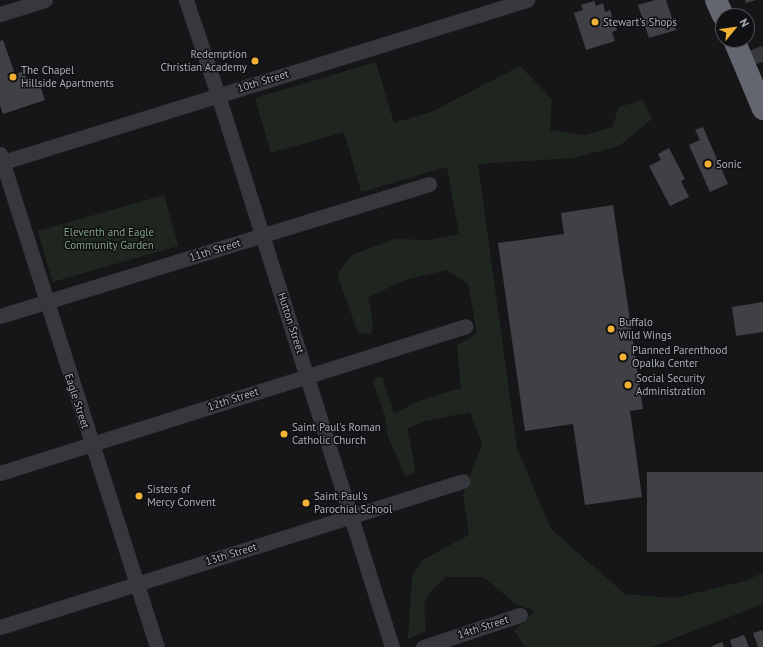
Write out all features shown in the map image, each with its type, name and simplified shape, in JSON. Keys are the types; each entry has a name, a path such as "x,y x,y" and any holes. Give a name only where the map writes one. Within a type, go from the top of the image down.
{"highway":[{"path":"738,48 763,109"}],"street":[{"path":"0,14 46,0"},
{"name":"Hutton Street","path":"186,0 308,375 392,647"},
{"name":"10th Street","path":"1,159 218,95 527,0"},
{"path":"743,60 763,52"},
{"name":"Eagle Street","path":"1,159 157,647"},
{"name":"11th Street","path":"0,316 429,184"},
{"name":"12th Street","path":"0,473 465,326"},
{"name":"13th Street","path":"0,627 462,481"},
{"name":"14th Street","path":"423,647 520,615"}],"green space":[{"path":"376,62 394,123 431,112 520,66 552,99 550,130 585,135 613,127 618,107 643,100 652,119 619,146 574,158 478,164 517,448 551,529 625,594 675,598 744,581 763,573 763,604 652,647 525,647 514,631 535,611 516,604 483,577 446,577 432,590 424,603 426,631 408,639 412,576 424,559 469,535 463,495 482,444 470,412 422,422 407,429 415,465 414,473 405,476 388,436 385,415 373,383 376,377 382,377 394,413 424,399 461,388 457,346 477,333 468,284 447,270 408,279 368,297 373,323 371,334 358,333 337,274 352,255 395,239 429,240 459,234 447,167 361,192 344,132 271,153 255,98"},
{"name":"Eleventh and Eagle Community Garden","path":"164,195 179,246 53,282 38,231"}],"building":[{"path":"655,0 666,0 676,30 649,38 638,5"},
{"path":"745,0 756,0 746,3"},
{"name":"Stewart's Shops","path":"594,1 596,6 603,3 605,12 610,10 617,30 612,32 615,41 586,50 574,13 583,10 581,5"},
{"name":"The Chapel Hillside Apartments","path":"3,40 15,74 24,71 28,82 38,79 45,100 3,114 0,105 0,41"},
{"name":"Sonic","path":"703,127 728,184 710,192 689,145 700,140 695,130"},
{"path":"669,148 685,179 681,181 689,197 670,206 649,166 661,160 658,154"},
{"path":"613,205 643,409 630,411 642,497 585,505 573,424 525,431 498,243 564,234 561,213"},
{"path":"763,302 763,332 736,336 732,307"},
{"path":"647,472 763,472 763,552 647,552"},
{"path":"763,630 763,647 758,647 753,633"},
{"path":"744,635 749,647 732,647 730,640"},
{"path":"722,642 724,647 710,647"}],"place":[{"name":"Stewart's Shops","path":"595,22"},
{"name":"Redemption Christian Academy","path":"255,61"},
{"name":"The Chapel Hillside Apartments","path":"13,77"},
{"name":"Sonic","path":"708,164"},
{"name":"Buffalo Wild Wings","path":"611,329"},
{"name":"Planned Parenthood Opalka Center","path":"623,357"},
{"name":"Social Security Administration","path":"628,385"},
{"name":"Saint Paul's Roman Catholic Church","path":"284,434"},
{"name":"Sisters of Mercy Convent","path":"139,496"},
{"name":"Saint Paul's Parochial School","path":"306,503"}]}
